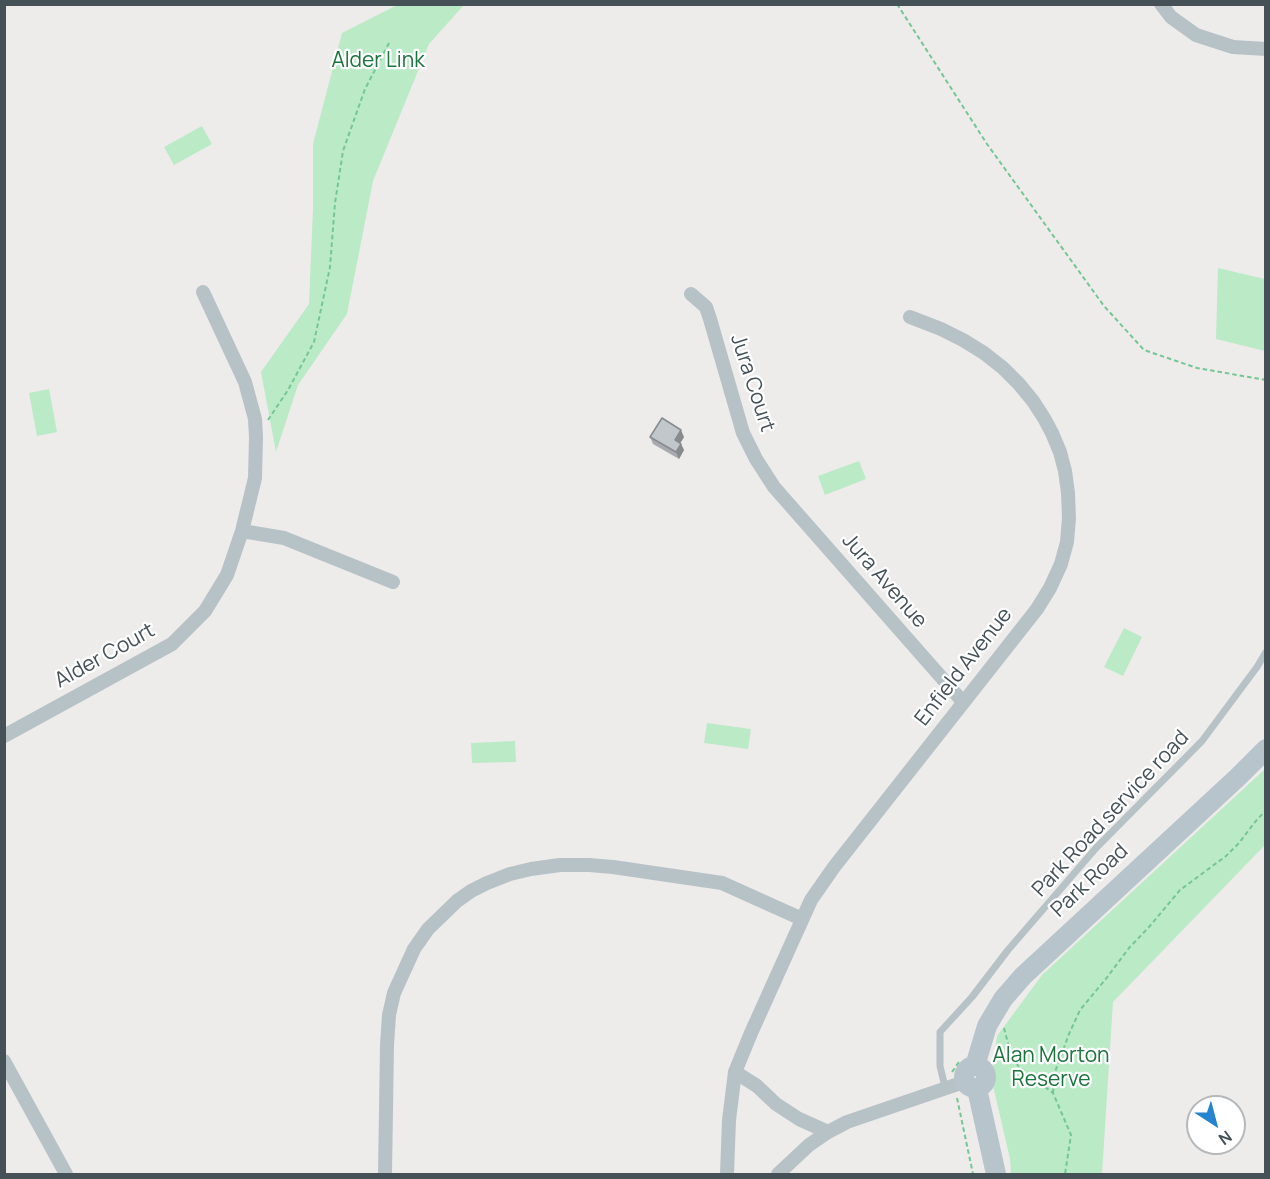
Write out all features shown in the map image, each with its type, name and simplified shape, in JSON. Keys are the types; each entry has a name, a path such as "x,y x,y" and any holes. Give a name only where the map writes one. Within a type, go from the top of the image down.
{"street":[{"path":"1161,4 1171,17 1196,35 1233,47 1266,49"},
{"name":"Alder Court","path":"4,736 172,644 205,611 227,575 242,531 255,478 255,419 245,382 203,292"},
{"name":"Jura Court","path":"691,294 706,307 743,432 756,459 774,487"},
{"name":"Enfield Avenue","path":"727,1174 729,1120 735,1072 811,900 834,867 1037,609 1061,564 1067,542 1069,518 1065,471 1060,452 1044,418 1019,384 984,353 941,329 910,317"},
{"name":"Jura Avenue","path":"774,487 963,702"},
{"path":"242,531 284,538 393,582"},
{"name":"Park Road","path":"996,1174 965,1081 987,1026 1003,999 1023,976 1266,749"},
{"path":"385,1174 387,1045 389,1015 394,993 414,949 428,929 471,891 510,874 531,869 560,865 613,867 722,883 801,919"},
{"path":"4,1061 66,1174"},
{"path":"735,1072 799,1119 828,1132"},
{"path":"778,1174 809,1145 847,1122 965,1081"}],"lane":[{"name":"Park Road service road","path":"965,1081 940,1066 940,1032 1096,848 1202,741 1266,652"}],"path":[{"path":"897,4 987,144 1104,306 1144,350 1197,368 1266,380"},
{"path":"256,437 288,390 314,342 330,267 334,202 343,151 365,89 389,43"},
{"path":"1065,1174 1071,1135 1053,1093 1055,1072 1080,1010 1129,948 1180,890 1226,856 1266,810"},
{"path":"1004,1029 1011,1055 1019,1067 1053,1093"}],"green space":[{"name":"Alder Link","path":"397,5 464,5 429,44 373,181 347,314 298,385 276,452 261,372 309,304 313,144 342,33"},
{"path":"202,126 212,144 174,165 164,147"},
{"path":"1218,268 1265,279 1265,351 1216,339"},
{"path":"49,389 57,432 37,436 29,393"},
{"path":"859,461 866,479 825,495 818,476"},
{"path":"1124,628 1142,637 1123,676 1104,667"},
{"path":"707,723 751,729 748,749 704,743"},
{"path":"515,741 516,762 472,763 471,743"},
{"name":"Alan Morton Reserve","path":"1265,769 1265,845 1113,1002 1102,1174 1011,1174 1010,1159 991,1077 997,1036 1042,975"}],"building":[{"path":"662,418 681,430 675,440 681,444 676,452 650,437"}]}
